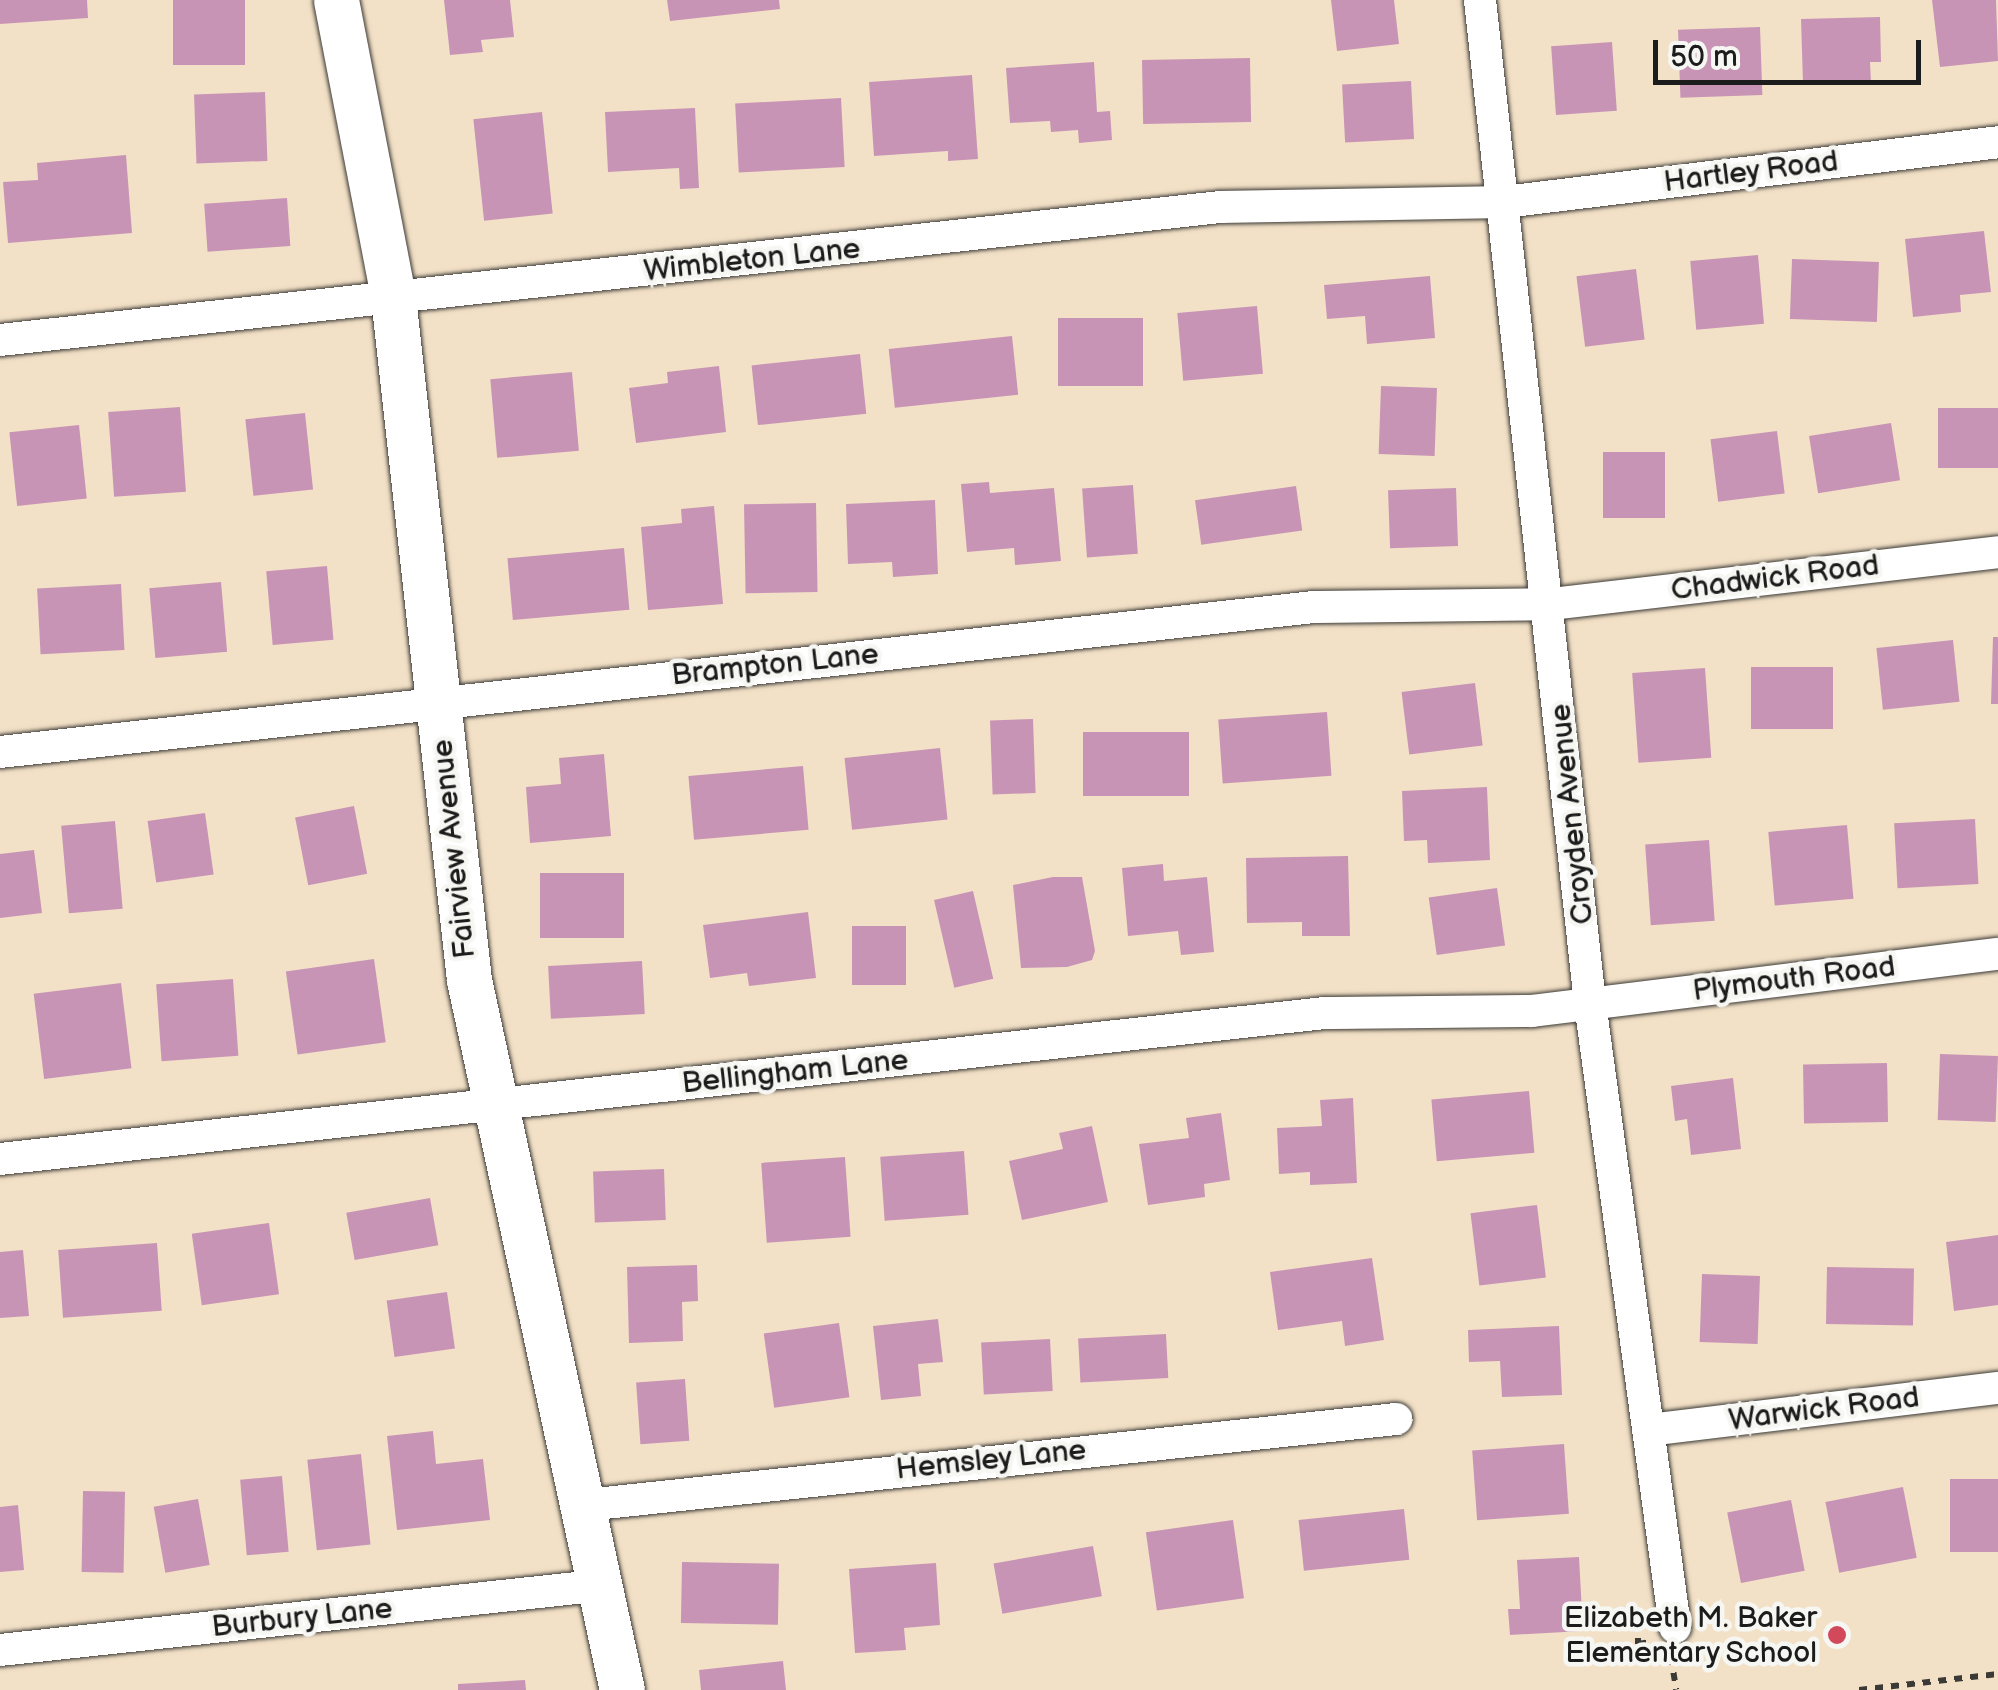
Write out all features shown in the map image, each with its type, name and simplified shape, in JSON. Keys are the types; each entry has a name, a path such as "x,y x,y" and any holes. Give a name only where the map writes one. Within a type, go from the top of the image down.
{"street":[{"name":"Fairview Avenue","path":"336,0 394,297 458,903 495,1105 604,1585 622,1690"},
{"name":"Croyden Avenue","path":"1480,0 1551,604 1590,1003 1674,1626"},
{"name":"Hartley Road","path":"1504,202 1998,142"},
{"name":"Wimbleton Lane","path":"0,340 1221,207 1504,202"},
{"name":"Chadwick Road","path":"1551,604 1998,552"},
{"name":"Brampton Lane","path":"0,752 1312,606 1551,604"},
{"name":"Plymouth Road","path":"1590,1003 1998,954"},
{"name":"Bellingham Lane","path":"0,1160 1325,1013 1503,1012 1590,1003"},
{"name":"Warwick Road","path":"1649,1430 1998,1388"},
{"name":"Hemsley Lane","path":"586,1505 1396,1419"},
{"name":"Burbury Lane","path":"0,1650 604,1585"}],"path":[{"path":"1859,1690 1998,1674"}],"building":[{"path":"0,0 87,0 88,18 0,24"},
{"path":"173,0 245,0 245,65 173,65"},
{"path":"444,0 510,0 514,37 481,40 483,52 450,55"},
{"path":"667,0 779,0 780,9 670,21"},
{"path":"1331,0 1394,0 1399,44 1337,51"},
{"path":"1932,0 1996,0 1998,61 1940,67"},
{"path":"1880,17 1881,62 1870,62 1871,83 1803,84 1801,19"},
{"path":"1760,27 1762,95 1680,98 1678,30"},
{"path":"1612,42 1617,111 1556,115 1551,46"},
{"path":"1250,58 1251,122 1143,124 1142,60"},
{"path":"1094,62 1097,112 1110,111 1112,140 1079,143 1078,130 1051,132 1050,121 1010,123 1006,68"},
{"path":"972,75 978,159 948,161 948,151 874,156 869,82"},
{"path":"1411,81 1414,139 1345,143 1342,85"},
{"path":"265,92 267,161 196,163 194,94"},
{"path":"841,98 845,167 739,172 735,104"},
{"path":"695,108 699,188 680,189 679,168 608,172 605,112"},
{"path":"542,112 553,213 484,221 473,119"},
{"path":"126,155 132,233 8,243 3,182 38,180 37,163"},
{"path":"287,198 290,246 208,252 204,204"},
{"path":"1984,231 1991,292 1960,295 1961,312 1913,317 1905,239"},
{"path":"1758,255 1764,324 1696,330 1690,261"},
{"path":"1792,259 1879,262 1877,322 1790,319"},
{"path":"1636,269 1645,339 1585,347 1576,276"},
{"path":"1430,276 1435,338 1367,344 1365,316 1327,319 1324,285"},
{"path":"1257,306 1263,374 1183,381 1177,313"},
{"path":"1058,318 1143,318 1143,386 1058,386"},
{"path":"1012,336 1018,395 895,408 889,349"},
{"path":"860,354 866,414 758,425 752,365"},
{"path":"719,366 726,432 636,443 629,388 668,383 667,372"},
{"path":"572,372 579,451 497,458 490,379"},
{"path":"1381,386 1437,388 1435,456 1379,454"},
{"path":"180,407 186,492 114,497 108,412"},
{"path":"1938,408 1998,408 1998,468 1938,468"},
{"path":"305,413 313,490 253,496 245,419"},
{"path":"1891,423 1900,480 1818,493 1809,436"},
{"path":"79,425 87,499 17,506 9,432"},
{"path":"1777,431 1785,494 1718,502 1710,439"},
{"path":"1603,452 1665,452 1665,518 1603,518"},
{"path":"989,482 990,493 1054,488 1061,561 1015,565 1014,548 967,552 961,484"},
{"path":"1133,485 1138,554 1087,557 1082,489"},
{"path":"1296,486 1302,531 1201,545 1195,500"},
{"path":"1456,488 1458,546 1390,548 1388,490"},
{"path":"935,500 938,574 893,577 892,562 848,564 846,504"},
{"path":"816,503 818,592 746,593 744,504"},
{"path":"714,506 723,604 648,610 641,527 682,523 681,509"},
{"path":"624,548 629,610 513,620 507,558"},
{"path":"327,566 333,640 273,645 266,571"},
{"path":"221,582 227,652 155,658 149,588"},
{"path":"121,584 124,650 41,654 37,588"},
{"path":"1993,637 1998,637 1998,704 1991,704"},
{"path":"1953,640 1959,702 1883,710 1876,648"},
{"path":"1751,667 1833,667 1833,729 1751,729"},
{"path":"1705,668 1711,758 1638,763 1632,673"},
{"path":"1475,683 1483,746 1409,755 1402,692"},
{"path":"1327,712 1331,776 1223,783 1218,720"},
{"path":"1033,719 1036,793 993,794 990,721"},
{"path":"1083,732 1189,732 1189,796 1083,796"},
{"path":"940,748 948,820 852,830 845,758"},
{"path":"604,754 611,836 530,843 526,787 561,784 559,758"},
{"path":"803,766 809,830 694,840 688,776"},
{"path":"1487,787 1490,860 1428,863 1427,840 1404,841 1402,791"},
{"path":"354,806 367,874 308,885 295,817"},
{"path":"205,813 214,874 156,882 148,821"},
{"path":"1975,819 1978,884 1898,888 1894,823"},
{"path":"115,821 123,909 69,913 61,826"},
{"path":"1847,825 1853,899 1775,906 1768,832"},
{"path":"1709,840 1715,921 1651,925 1645,844"},
{"path":"34,850 42,913 0,918 0,854"},
{"path":"1348,856 1350,936 1302,936 1302,922 1247,923 1246,858"},
{"path":"1163,864 1164,881 1207,877 1214,952 1181,955 1178,931 1128,936 1122,868"},
{"path":"540,873 624,873 624,938 540,938"},
{"path":"1053,877 1082,877 1095,951 1092,960 1067,967 1021,968 1013,885"},
{"path":"1497,888 1505,945 1437,955 1429,898"},
{"path":"973,891 993,979 954,988 934,900"},
{"path":"808,912 816,978 749,986 747,973 710,978 703,925"},
{"path":"852,926 906,926 906,985 852,985"},
{"path":"374,959 386,1042 298,1055 286,971"},
{"path":"642,961 645,1014 551,1019 548,966"},
{"path":"233,979 238,1056 162,1061 156,984"},
{"path":"121,983 131,1068 44,1079 34,994"},
{"path":"1940,1054 1998,1056 1996,1122 1938,1120"},
{"path":"1887,1063 1888,1122 1804,1123 1803,1064"},
{"path":"1733,1078 1741,1149 1691,1155 1687,1119 1675,1121 1671,1086"},
{"path":"1529,1091 1534,1153 1437,1161 1431,1100"},
{"path":"1353,1098 1357,1183 1310,1185 1310,1172 1279,1174 1277,1128 1322,1126 1320,1100"},
{"path":"1221,1113 1230,1180 1204,1184 1205,1197 1148,1205 1139,1144 1189,1138 1186,1118"},
{"path":"1092,1126 1108,1202 1022,1220 1009,1161 1063,1149 1059,1133"},
{"path":"964,1151 968,1215 885,1221 880,1157"},
{"path":"845,1157 851,1237 767,1243 761,1163"},
{"path":"664,1169 666,1220 595,1222 593,1171"},
{"path":"430,1198 438,1245 355,1260 346,1213"},
{"path":"1537,1205 1546,1277 1479,1286 1470,1213"},
{"path":"269,1223 279,1294 202,1305 192,1234"},
{"path":"1998,1235 1998,1305 1954,1311 1946,1242"},
{"path":"157,1243 162,1311 63,1318 58,1250"},
{"path":"23,1250 29,1316 0,1318 0,1252"},
{"path":"1372,1258 1384,1340 1345,1346 1342,1321 1278,1330 1270,1272"},
{"path":"697,1265 698,1301 682,1302 683,1341 629,1343 627,1267"},
{"path":"1827,1267 1914,1269 1913,1326 1826,1324"},
{"path":"1702,1274 1760,1276 1758,1344 1700,1342"},
{"path":"447,1292 455,1348 395,1357 387,1300"},
{"path":"938,1319 943,1362 918,1364 921,1396 881,1400 873,1326"},
{"path":"839,1323 849,1397 774,1408 764,1334"},
{"path":"1559,1326 1562,1395 1502,1397 1500,1361 1469,1362 1468,1330"},
{"path":"1166,1334 1168,1378 1080,1383 1078,1339"},
{"path":"1050,1339 1053,1391 984,1395 981,1343"},
{"path":"685,1379 689,1441 640,1444 636,1382"},
{"path":"433,1431 436,1464 483,1459 490,1520 397,1530 387,1436"},
{"path":"1564,1444 1569,1514 1477,1520 1472,1450"},
{"path":"361,1454 371,1545 317,1550 307,1460"},
{"path":"282,1476 289,1552 247,1555 240,1480"},
{"path":"1950,1479 1998,1479 1998,1552 1950,1552"},
{"path":"1903,1487 1917,1558 1839,1573 1825,1502"},
{"path":"83,1491 125,1492 124,1573 82,1572"},
{"path":"198,1499 210,1565 165,1573 154,1507"},
{"path":"1791,1500 1805,1571 1741,1583 1727,1512"},
{"path":"18,1505 24,1570 0,1572 0,1507"},
{"path":"1404,1509 1409,1560 1304,1571 1299,1520"},
{"path":"1233,1520 1244,1598 1157,1610 1146,1532"},
{"path":"1093,1546 1102,1596 1002,1614 994,1564"},
{"path":"1579,1557 1583,1631 1510,1635 1508,1609 1520,1609 1517,1560"},
{"path":"682,1562 779,1564 778,1625 681,1623"},
{"path":"936,1563 940,1625 904,1628 906,1650 855,1653 849,1569"},
{"path":"783,1661 786,1690 701,1690 699,1670"},
{"path":"525,1680 526,1690 458,1690 458,1684"}],"place":[{"name":"Elizabeth M. Baker Elementary School","path":"1837,1635"}]}
